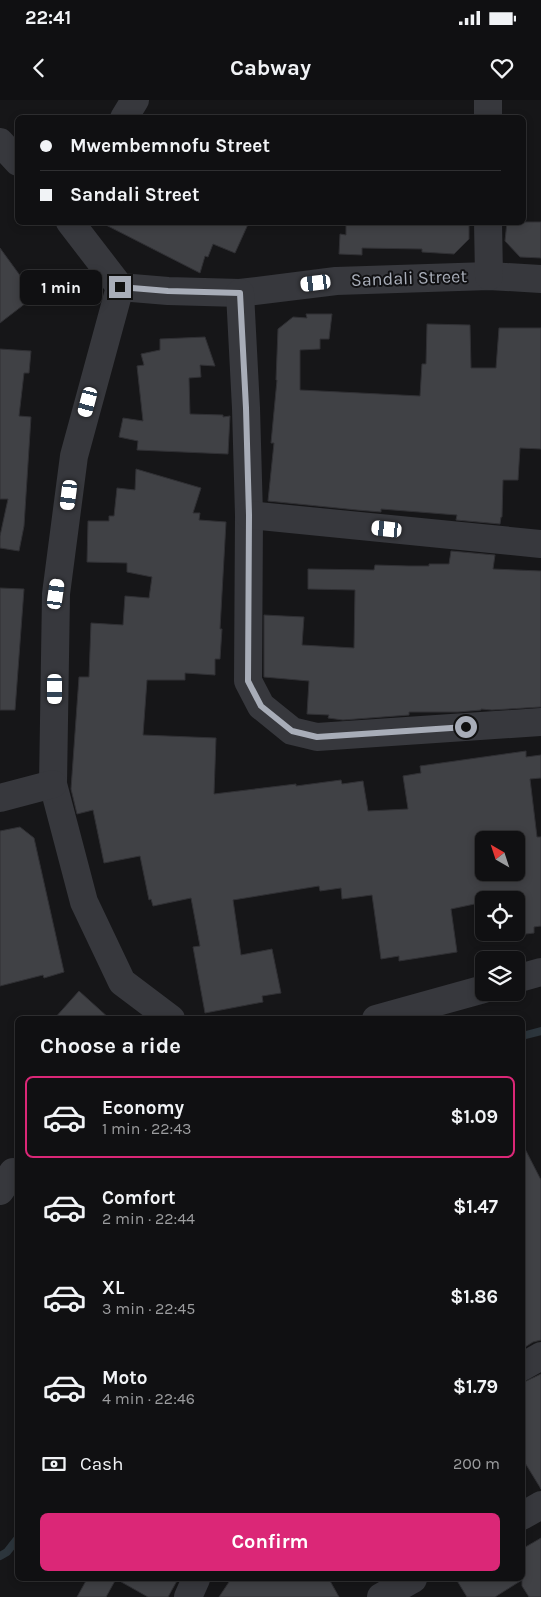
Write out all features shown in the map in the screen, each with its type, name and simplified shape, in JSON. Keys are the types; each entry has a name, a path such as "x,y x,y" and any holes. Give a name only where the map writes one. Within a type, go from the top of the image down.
{"street":[{"path":"126,115 136,100"},
{"path":"488,100 488,115"},
{"path":"0,142 15,159"},
{"path":"72,225 120,287 73,466 56,594 53,784 84,902 122,982 167,1016"},
{"path":"488,225 488,276"},
{"name":"Sandali Street","path":"120,287 168,291 240,293 336,281 488,276 541,279"},
{"path":"240,293 249,515 248,681 261,706 292,731 317,737 541,722"},
{"path":"249,515 541,544"},
{"path":"0,798 53,784"},
{"path":"525,976 541,972"},
{"path":"387,1016 475,992"},
{"path":"525,1365 541,1356"},
{"path":"525,1514 541,1506"},
{"path":"188,1597 195,1581"},
{"path":"381,1597 409,1581"}],"building":[{"path":"526,222 541,222 541,258 520,257 505,241 507,225 526,225"},
{"path":"106,225 248,225 235,253 213,244 208,257 205,256 200,273"},
{"path":"346,225 469,225 469,239 454,254 422,252 422,249 362,248 362,255 339,254 340,234 346,235"},
{"path":"0,248 35,296 0,323"},
{"path":"306,314 332,314 329,339 320,339 320,349 300,350 300,390 420,396 422,364 426,364 427,324 470,325 471,368 496,368 499,328 541,328 541,449 520,448 518,480 503,480 502,517 500,524 456,520 457,515 381,509 381,512 268,501 274,443 271,443 277,380 278,329 293,317 307,318"},
{"path":"205,337 215,366 200,365 201,377 189,378 190,414 230,416 228,454 137,450 138,441 119,437 123,418 143,421 137,366 144,365 141,354 160,350 160,339"},
{"path":"0,349 31,351 29,373 24,373 19,416 31,417 24,526 19,551 0,548 0,536 8,499 0,499"},
{"path":"136,469 201,488 193,513 200,513 199,520 226,522 220,659 215,659 215,675 185,673 185,680 147,680 143,735 216,738 214,794 341,780 342,784 363,781 368,811 408,809 403,776 421,773 420,766 526,751 526,757 541,755 541,778 530,779 537,837 541,837 541,926 534,927 534,933 525,934 525,891 475,891 475,904 451,909 457,952 399,961 399,956 381,959 372,895 342,899 341,888 320,891 319,886 233,900 241,955 272,949 281,993 262,996 263,1002 205,1013 193,947 200,946 191,898 153,906 151,899 149,900 140,856 104,863 93,810 77,814 71,789 79,677 89,677 91,623 123,625 125,596 149,598 152,577 127,572 127,563 87,562 88,521 109,521 109,516 114,516 117,488 135,490"},
{"path":"451,551 495,555 493,569 541,571 541,707 481,709 458,712 409,712 409,715 343,720 328,718 329,715 307,714 309,681 264,677 264,615 304,617 302,645 354,648 355,590 308,589 308,569 374,570 375,565 429,566 429,564 449,564"},
{"path":"0,588 24,589 15,710 0,710"},
{"path":"20,827 34,838 64,972 44,978 43,975 0,986 0,831"},
{"path":"79,991 107,1016 57,1016"},
{"path":"525,1149 541,1180 541,1340 525,1347"},
{"path":"541,1374 541,1489 525,1463 525,1382"},
{"path":"541,1538 541,1597 529,1597 522,1586 522,1581 525,1581 525,1547"},
{"path":"86,1581 115,1581 106,1597 77,1597"},
{"path":"120,1581 177,1581 168,1597 148,1597"},
{"path":"230,1581 330,1581 339,1597 219,1597"},
{"path":"457,1581 520,1581 495,1597 467,1597"}],"waterway":[{"path":"525,1035 541,1031"},
{"path":"0,1556 7,1552 15,1542"}],"route":[{"path":"120,287 168,291 240,293 249,515 248,681 261,706 292,731 317,737 466,727"}]}
